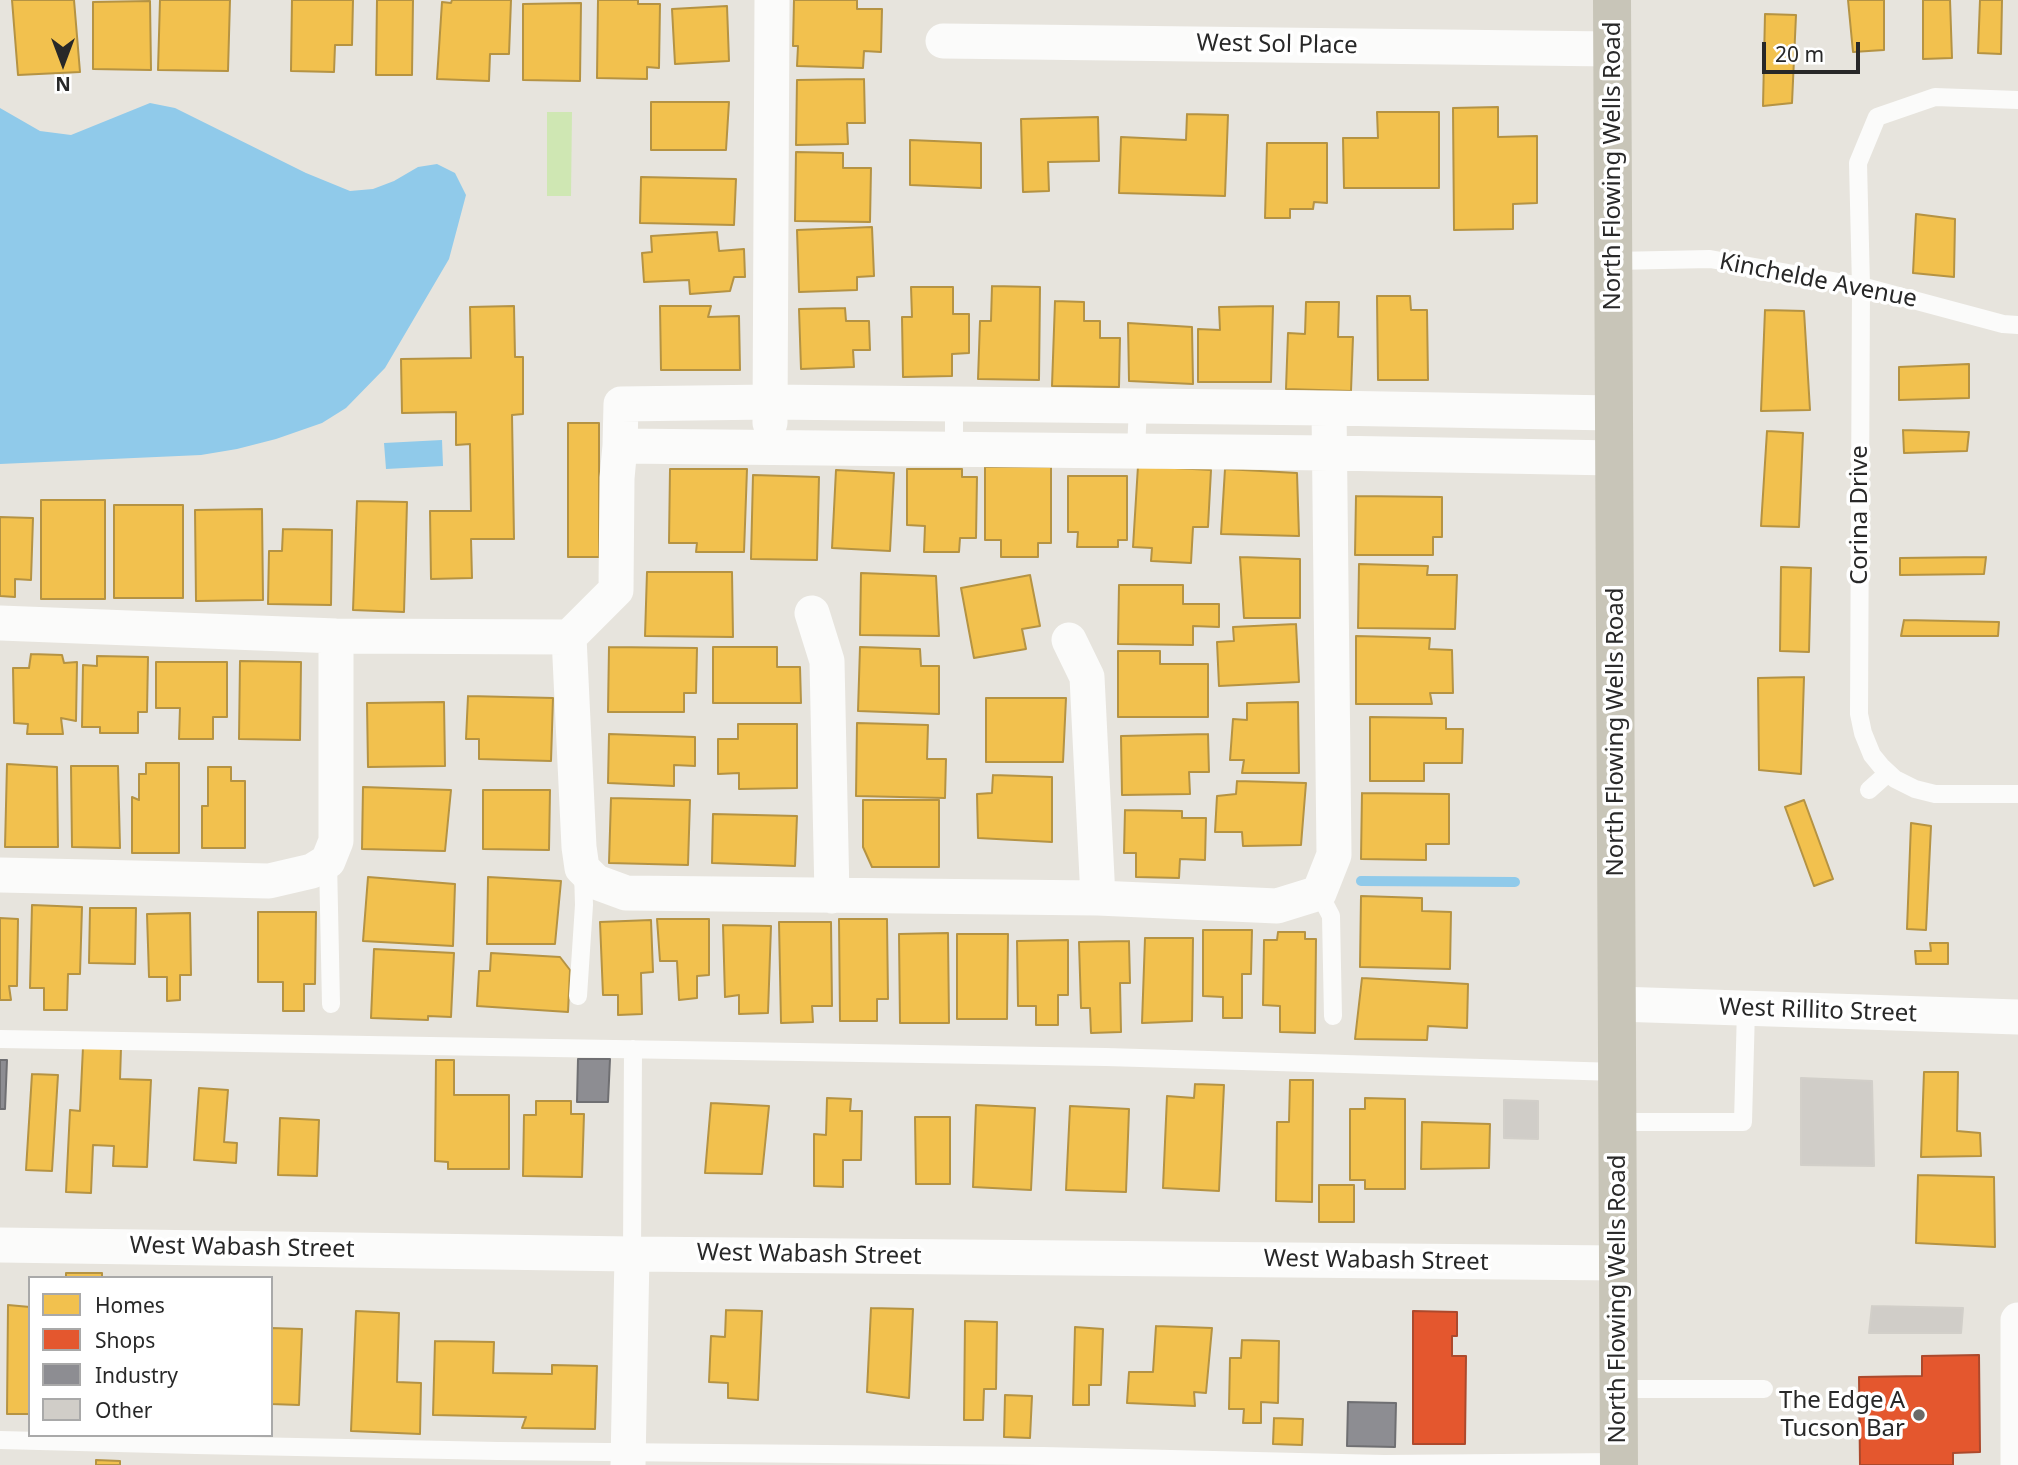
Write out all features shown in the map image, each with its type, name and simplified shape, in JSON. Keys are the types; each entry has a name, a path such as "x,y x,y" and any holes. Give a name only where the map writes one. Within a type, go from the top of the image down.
{"main road":[{"name":"North Flowing Wells Road","path":"1612,0 1619,1464"}],"street":[{"path":"770,447 772,0"},
{"name":"West Sol Place","path":"943,41 1612,48"},
{"path":"0,624 336,636 569,637 616,590 621,404 770,402 1614,413"},
{"path":"569,637 579,848 582,868 596,882 626,893 1098,898 1277,906 1319,893 1334,855 1329,408"},
{"path":"620,446 1136,450 1615,458"},
{"path":"812,612 827,660 832,896"},
{"path":"0,875 269,881 312,871 328,862 336,841 336,636"},
{"path":"1069,640 1087,677 1098,898"},
{"name":"West Rillito Street","path":"1617,1004 2018,1017"},
{"name":"West Wabash Street","path":"0,1245 1618,1263"},
{"path":"629,1458 632,1254"},
{"path":"2018,1320 2018,1465"}],"lane":[{"name":"Corina Drive","path":"2018,100 1935,97 1877,117 1858,163 1861,286 1859,714 1863,733 1872,755 1888,773 1914,789 1935,794 2018,794"},
{"name":"Kinchelde Avenue","path":"1614,261 1710,259 1861,286 2003,324 2018,325"},
{"path":"954,405 954,449"},
{"path":"1136,450 1138,406"},
{"path":"1869,790 1888,773"},
{"path":"328,862 331,1004"},
{"path":"578,996 584,905 582,868"},
{"path":"1319,893 1331,916 1333,1016"},
{"path":"1618,1122 1743,1122 1746,1009"},
{"path":"0,1039 1105,1057 1618,1072"},
{"path":"632,1254 633,1049"},
{"path":"1619,1390 1763,1389"},
{"path":"0,1440 629,1458 1043,1456 1384,1464 1619,1464"}],"green space":[{"path":"547,112 572,112 571,196 547,196"}],"water":[{"path":"150,103 175,108 306,173 350,191 373,189 418,167 437,164 455,173 466,195 449,259 385,368 346,408 322,423 276,439 201,455 0,464 0,108 40,131 71,135"},
{"path":"442,440 443,466 386,469 384,443"}],"building: Homes":[{"path":"12,0 74,0 80,72 18,75"},
{"path":"160,0 230,0 228,71 158,70"},
{"path":"292,0 353,0 352,45 335,45 334,72 291,71"},
{"path":"377,0 413,0 412,75 376,75"},
{"path":"452,0 511,0 509,54 490,54 489,81 437,79 442,2 451,3"},
{"path":"598,0 638,0 638,4 660,4 659,68 647,67 647,79 597,78"},
{"path":"794,0 857,0 857,9 882,9 881,52 864,51 863,68 797,66 798,46 793,46"},
{"path":"1848,0 1884,0 1884,50 1853,52"},
{"path":"1923,0 1950,0 1952,58 1923,59"},
{"path":"1980,0 2002,0 2001,54 1978,53"},
{"path":"150,1 151,70 93,69 93,2"},
{"path":"581,3 580,81 523,80 523,4"},
{"path":"727,6 729,61 675,64 672,9"},
{"path":"1765,14 1796,15 1792,103 1763,106"},
{"path":"864,79 865,123 847,123 848,144 796,145 797,80"},
{"path":"651,102 729,102 726,150 651,150"},
{"path":"1498,107 1498,137 1537,136 1537,203 1513,204 1513,229 1454,230 1453,108"},
{"path":"1377,112 1439,112 1439,188 1344,188 1343,138 1378,138"},
{"path":"1187,114 1228,115 1225,196 1119,193 1121,137 1186,140"},
{"path":"1098,117 1099,161 1048,162 1049,191 1023,192 1021,119"},
{"path":"910,140 981,143 981,188 910,185"},
{"path":"1267,143 1327,143 1327,203 1314,202 1313,209 1290,209 1290,218 1265,218"},
{"path":"796,152 843,153 843,168 871,168 870,222 795,221"},
{"path":"641,177 736,179 734,225 640,223"},
{"path":"1916,214 1955,219 1954,277 1913,273"},
{"path":"872,227 874,276 857,277 857,290 799,292 797,230"},
{"path":"717,232 719,251 744,249 745,277 734,277 730,291 690,294 689,280 644,282 642,253 652,252 651,236"},
{"path":"992,286 1040,287 1039,380 978,379 980,321 991,321"},
{"path":"911,287 953,287 953,314 969,314 969,353 952,354 952,376 903,377 902,317 912,317"},
{"path":"1377,296 1410,296 1411,310 1427,310 1428,380 1378,380"},
{"path":"1055,301 1084,302 1084,321 1100,321 1100,338 1120,338 1119,387 1052,386"},
{"path":"1306,302 1339,302 1338,337 1353,337 1351,391 1286,389 1288,333 1305,334"},
{"path":"514,306 515,357 523,357 523,414 512,415 514,539 471,539 472,578 431,579 430,511 471,511 470,444 456,445 456,412 402,413 401,359 471,358 470,307"},
{"path":"660,306 711,306 708,317 739,316 740,370 661,370"},
{"path":"1273,306 1271,382 1198,382 1198,329 1220,330 1219,307"},
{"path":"845,308 846,321 869,321 870,350 853,350 854,367 801,369 799,309"},
{"path":"1765,310 1804,311 1810,410 1761,411"},
{"path":"1128,323 1192,327 1193,384 1129,381"},
{"path":"1969,364 1969,398 1899,400 1899,367"},
{"path":"568,423 599,423 599,557 568,557"},
{"path":"1903,430 1969,432 1967,451 1904,453"},
{"path":"1767,431 1803,433 1799,527 1761,526"},
{"path":"1138,466 1211,470 1208,527 1193,527 1191,563 1151,561 1152,548 1133,547"},
{"path":"985,467 1051,467 1051,543 1038,543 1038,557 1001,557 1001,540 985,540"},
{"path":"670,469 747,469 744,552 696,552 697,543 669,543"},
{"path":"907,469 962,469 962,477 977,477 976,538 960,538 959,552 924,552 925,526 907,525"},
{"path":"1225,469 1297,473 1299,536 1221,534"},
{"path":"836,470 894,473 890,551 832,548"},
{"path":"753,475 819,477 817,560 751,559"},
{"path":"1068,476 1127,476 1127,540 1118,540 1118,547 1077,547 1078,532 1068,532"},
{"path":"1356,496 1442,497 1442,537 1433,537 1433,555 1355,555"},
{"path":"41,500 105,500 105,599 41,599"},
{"path":"357,501 407,502 404,612 353,610"},
{"path":"114,505 183,505 183,598 114,598"},
{"path":"262,509 263,600 196,601 195,510"},
{"path":"0,517 33,518 31,580 15,579 15,597 0,596"},
{"path":"283,529 332,530 331,605 268,604 269,551 282,551"},
{"path":"1240,557 1300,559 1300,618 1244,618"},
{"path":"1986,557 1984,574 1900,575 1900,558"},
{"path":"1359,564 1428,566 1427,575 1457,575 1455,629 1358,628"},
{"path":"1781,567 1811,568 1809,652 1780,651"},
{"path":"647,572 732,572 733,637 645,636"},
{"path":"861,573 936,576 939,636 860,635"},
{"path":"1030,575 1040,626 1022,629 1026,649 974,658 961,588"},
{"path":"1119,585 1183,585 1183,604 1219,604 1219,627 1193,626 1193,645 1118,644"},
{"path":"1904,620 1999,622 1998,636 1901,636"},
{"path":"1296,624 1299,682 1219,686 1217,642 1234,641 1233,627"},
{"path":"1356,636 1430,638 1429,649 1452,650 1453,693 1430,693 1432,704 1356,704"},
{"path":"609,647 697,648 696,693 684,693 684,712 608,712"},
{"path":"713,647 777,647 777,667 800,667 801,703 713,703"},
{"path":"860,647 920,649 921,666 939,666 939,714 858,711"},
{"path":"1118,651 1160,651 1160,664 1208,664 1208,717 1118,717"},
{"path":"31,654 62,655 64,663 77,662 76,721 61,718 63,734 27,734 28,724 14,723 13,668 29,668"},
{"path":"97,656 148,657 147,712 138,712 138,733 100,733 100,727 82,727 83,665 97,666"},
{"path":"240,661 301,662 300,740 239,739"},
{"path":"156,662 227,662 227,717 213,717 213,739 179,739 180,708 156,708"},
{"path":"1804,677 1801,774 1759,770 1758,678"},
{"path":"468,696 553,698 551,761 479,759 479,739 466,739"},
{"path":"986,698 1066,698 1063,762 986,762"},
{"path":"444,702 445,766 368,767 367,703"},
{"path":"1298,702 1299,773 1242,773 1244,760 1230,760 1233,719 1247,720 1247,703"},
{"path":"1370,717 1446,718 1446,729 1463,729 1462,763 1424,763 1424,781 1370,781"},
{"path":"857,723 928,725 927,759 946,759 945,798 856,796"},
{"path":"738,724 797,724 797,788 739,789 739,773 718,774 718,739 738,739"},
{"path":"609,734 695,737 695,766 674,765 674,786 608,783"},
{"path":"1208,734 1209,772 1189,772 1190,794 1122,795 1121,736"},
{"path":"146,763 179,763 179,853 132,853 132,797 139,800 139,774 146,774"},
{"path":"7,764 57,767 58,847 5,847"},
{"path":"71,766 118,766 120,848 72,847"},
{"path":"208,767 231,767 231,781 245,781 245,848 202,848 202,806 208,806"},
{"path":"993,775 1052,777 1052,842 978,838 977,794 992,793"},
{"path":"1237,781 1306,783 1301,845 1243,846 1242,832 1215,832 1217,796 1236,794"},
{"path":"363,787 451,790 445,851 362,849"},
{"path":"483,790 550,790 549,850 483,849"},
{"path":"1362,793 1449,794 1449,844 1426,844 1426,860 1361,859"},
{"path":"611,798 690,800 688,865 609,863"},
{"path":"863,800 939,800 939,867 872,867 863,847"},
{"path":"1804,800 1833,879 1814,886 1785,807"},
{"path":"1125,810 1182,811 1182,818 1206,818 1205,860 1180,859 1179,878 1136,877 1136,853 1124,853"},
{"path":"713,814 797,816 795,866 712,863"},
{"path":"1911,823 1931,826 1926,930 1907,929"},
{"path":"368,877 455,884 453,946 363,941"},
{"path":"488,877 561,881 555,944 487,944"},
{"path":"1361,896 1422,898 1422,911 1451,912 1450,969 1360,967"},
{"path":"32,905 82,907 80,974 68,974 67,1010 44,1010 44,988 30,988"},
{"path":"90,908 136,908 135,964 89,963"},
{"path":"258,912 316,912 315,984 304,984 304,1011 283,1011 283,982 258,982"},
{"path":"190,913 191,975 180,975 180,1000 167,1001 167,977 149,977 147,914"},
{"path":"0,918 18,919 17,986 9,986 11,1000 0,1000"},
{"path":"657,919 709,919 709,975 697,976 697,998 679,1000 677,961 660,961"},
{"path":"839,919 887,919 888,999 877,999 877,1021 840,1021"},
{"path":"651,920 653,972 641,973 642,1014 618,1015 618,995 603,995 600,922"},
{"path":"779,922 831,922 832,1006 812,1006 813,1022 781,1023"},
{"path":"723,925 771,926 768,1013 739,1014 739,995 725,997"},
{"path":"1203,930 1252,930 1251,974 1242,974 1242,1018 1223,1018 1223,997 1203,996"},
{"path":"1278,932 1305,932 1305,939 1316,939 1315,1033 1280,1032 1280,1006 1263,1005 1264,940 1277,940"},
{"path":"948,933 949,1023 900,1023 899,934"},
{"path":"957,934 1008,934 1007,1019 957,1019"},
{"path":"1145,938 1193,938 1192,1021 1142,1023"},
{"path":"1068,940 1068,995 1058,995 1058,1025 1036,1025 1036,1006 1018,1006 1017,941"},
{"path":"1129,941 1130,983 1120,983 1121,1032 1091,1033 1090,1008 1081,1008 1079,942"},
{"path":"1930,943 1948,943 1948,964 1916,964 1915,951 1931,951"},
{"path":"374,949 454,953 451,1017 428,1016 428,1020 371,1018"},
{"path":"491,953 560,957 570,970 568,1012 477,1006 479,971 490,971"},
{"path":"1362,978 1468,984 1467,1028 1428,1026 1427,1040 1355,1039"},
{"path":"83,1047 121,1048 120,1079 151,1080 147,1167 113,1166 114,1146 93,1145 91,1193 66,1192 70,1110 80,1111"},
{"path":"436,1060 454,1060 454,1095 509,1095 509,1169 448,1169 448,1162 435,1161"},
{"path":"1924,1072 1958,1072 1957,1131 1980,1133 1981,1156 1921,1157"},
{"path":"32,1074 58,1075 52,1171 26,1170"},
{"path":"1290,1080 1313,1080 1312,1202 1276,1201 1277,1122 1289,1122"},
{"path":"1195,1084 1224,1085 1219,1191 1163,1188 1167,1096 1194,1098"},
{"path":"199,1088 228,1090 224,1142 237,1143 236,1163 194,1160"},
{"path":"827,1098 851,1099 850,1111 862,1111 861,1160 843,1160 843,1187 814,1186 814,1134 826,1135"},
{"path":"1365,1098 1405,1099 1405,1189 1365,1189 1365,1180 1350,1180 1350,1109 1365,1109"},
{"path":"536,1101 571,1101 571,1114 584,1114 582,1177 523,1176 524,1115 536,1115"},
{"path":"711,1103 769,1106 762,1174 705,1173"},
{"path":"976,1105 1035,1108 1031,1190 973,1187"},
{"path":"1070,1106 1129,1109 1126,1192 1066,1190"},
{"path":"915,1117 950,1117 950,1184 916,1184"},
{"path":"280,1118 319,1120 317,1176 278,1175"},
{"path":"1422,1122 1490,1124 1489,1168 1421,1169"},
{"path":"1918,1175 1994,1177 1995,1247 1916,1243"},
{"path":"1319,1185 1354,1185 1354,1222 1319,1222"},
{"path":"66,1273 102,1273 102,1276 66,1276"},
{"path":"8,1305 28,1307 28,1414 7,1414"},
{"path":"871,1308 913,1309 909,1398 867,1392"},
{"path":"726,1310 762,1311 758,1400 728,1398 728,1383 709,1382 711,1336 725,1337"},
{"path":"356,1311 399,1313 397,1382 421,1383 420,1434 351,1431"},
{"path":"965,1321 997,1322 996,1389 984,1389 983,1420 964,1420"},
{"path":"1156,1326 1212,1328 1206,1393 1194,1392 1195,1406 1127,1403 1129,1372 1153,1372"},
{"path":"1075,1327 1103,1329 1101,1385 1089,1385 1089,1405 1073,1405"},
{"path":"273,1328 302,1329 299,1405 273,1404"},
{"path":"1242,1340 1279,1341 1278,1403 1261,1402 1261,1423 1243,1423 1244,1409 1229,1409 1230,1358 1241,1358"},
{"path":"435,1341 494,1342 493,1373 552,1374 552,1365 597,1366 595,1429 522,1428 526,1417 433,1415"},
{"path":"1005,1395 1032,1396 1030,1438 1004,1437"},
{"path":"1274,1418 1303,1419 1302,1445 1273,1444"},
{"path":"96,1460 120,1461 120,1465 96,1465"}],"building: Shops":[{"path":"1413,1311 1457,1312 1457,1336 1452,1336 1452,1356 1466,1356 1465,1444 1413,1444"},
{"name":"The Edge A Tucson Bar","path":"1979,1355 1980,1452 1953,1453 1953,1465 1860,1465 1859,1377 1922,1376 1922,1356"}],"building: Industry":[{"path":"578,1059 610,1059 608,1102 577,1102"},
{"path":"0,1060 7,1060 5,1109 0,1109"},
{"path":"1348,1402 1396,1403 1395,1447 1347,1446"}],"building: Other":[{"path":"1801,1078 1872,1081 1874,1166 1801,1165"},
{"path":"1504,1100 1538,1101 1538,1139 1504,1138"},
{"path":"1872,1306 1963,1308 1961,1333 1869,1333"}],"waterway":[{"path":"1361,881 1515,882"}],"place":[{"name":"The Edge A Tucson Bar","path":"1919,1415"}]}
